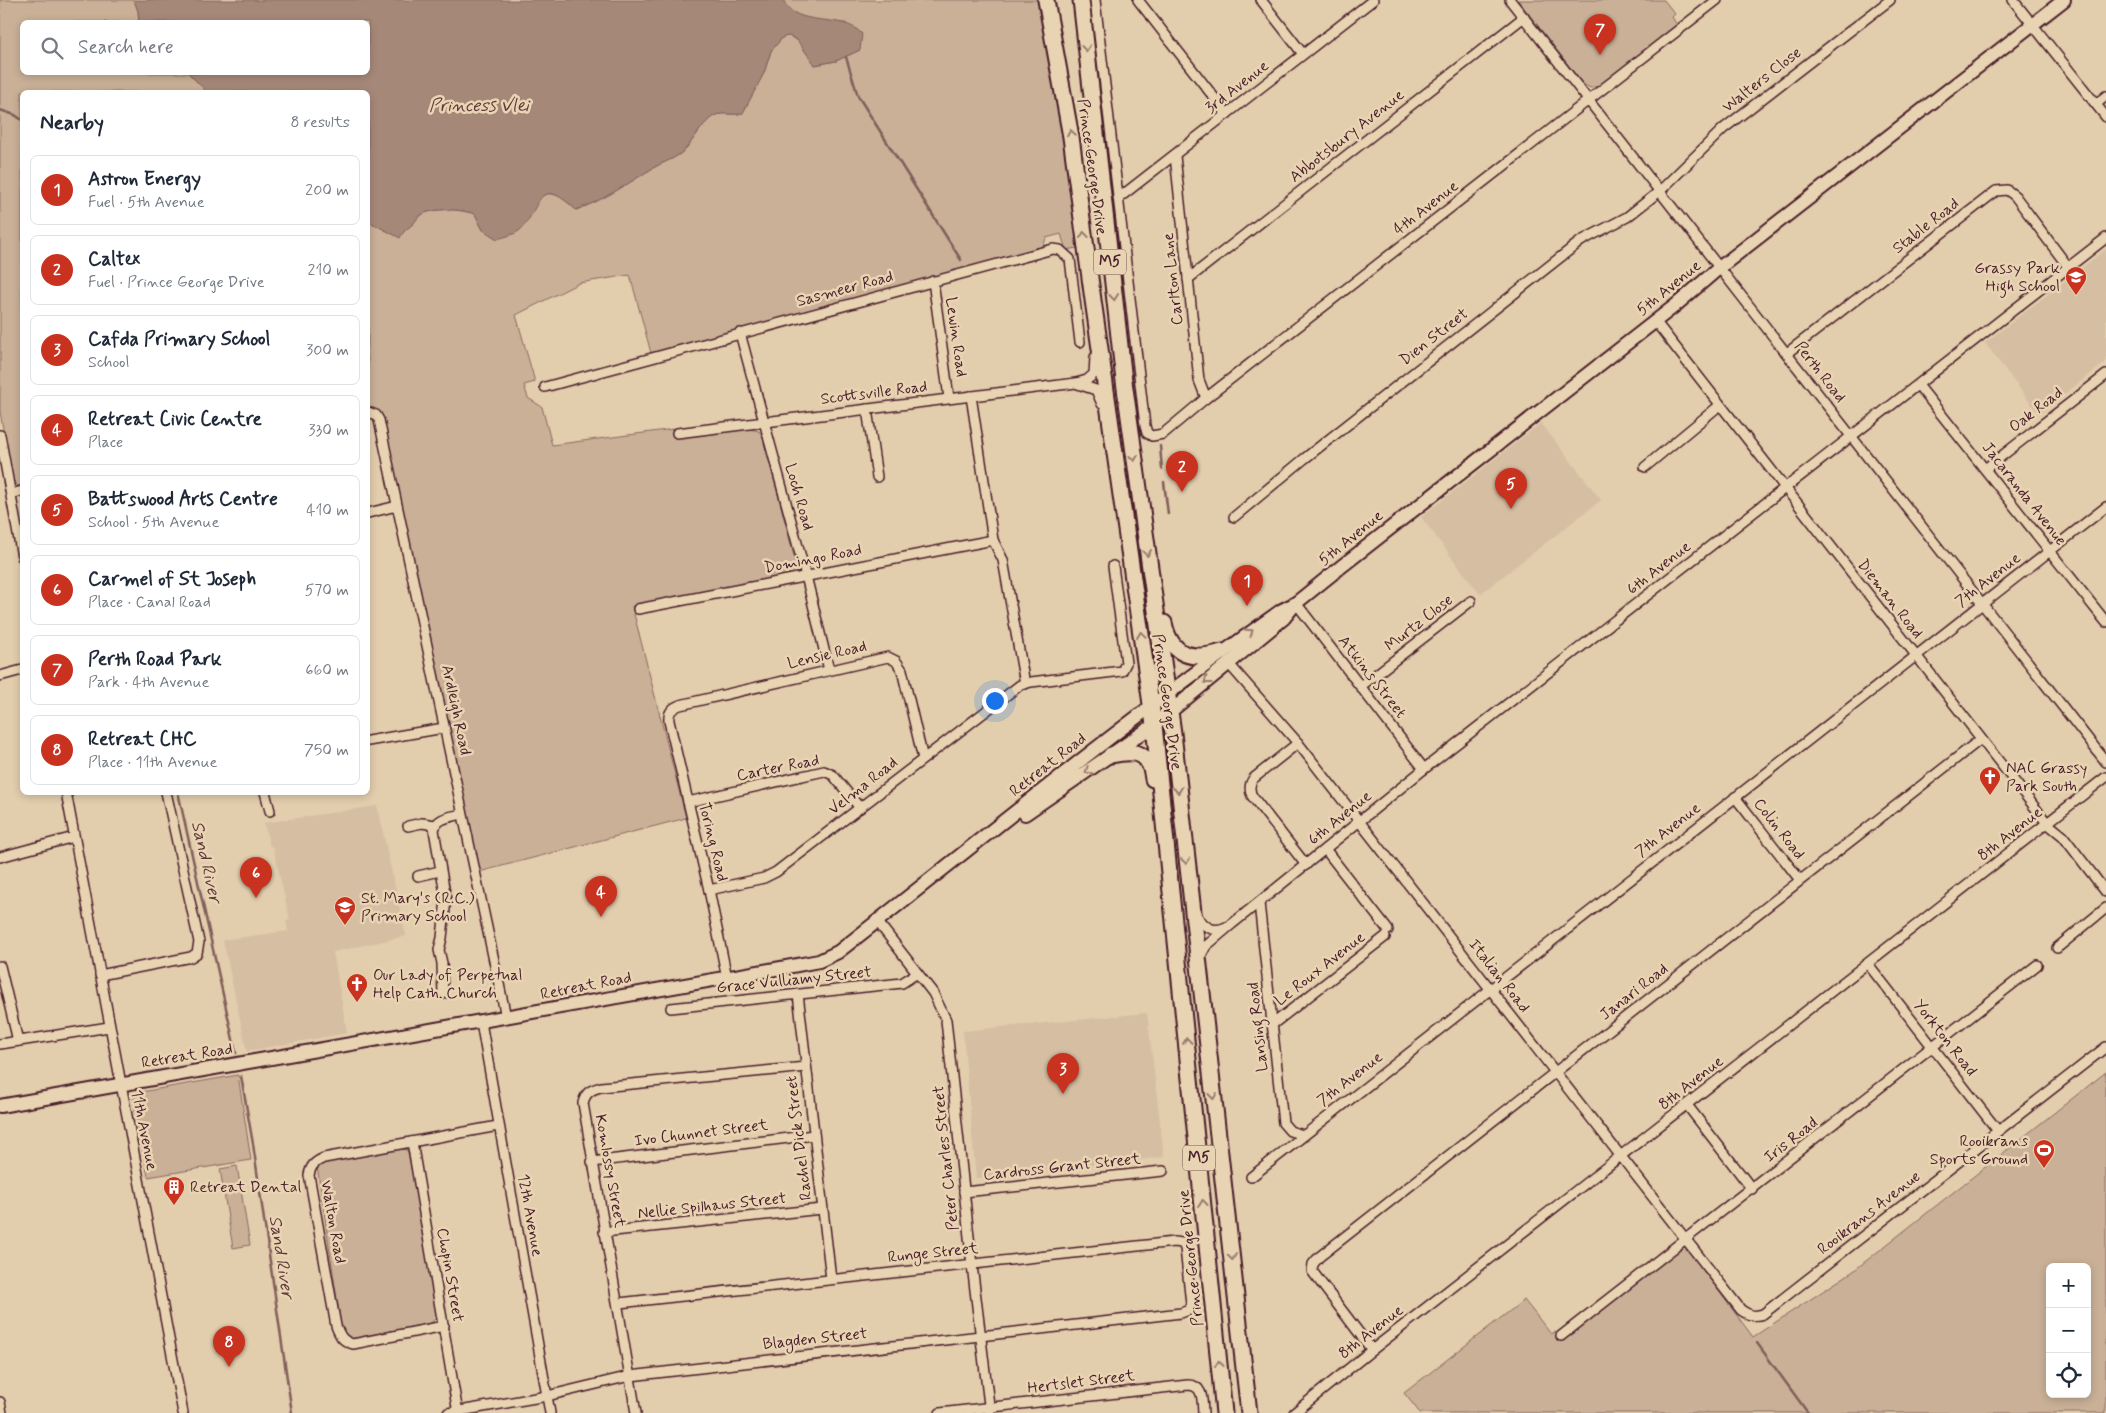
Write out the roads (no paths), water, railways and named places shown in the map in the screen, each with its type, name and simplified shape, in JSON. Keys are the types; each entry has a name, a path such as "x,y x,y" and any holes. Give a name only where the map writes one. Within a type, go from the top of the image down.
{"main road":[{"name":"Prince George Drive","path":"1046,0 1071,137 1154,725 1224,1413"},
{"name":"Prince George Drive","path":"1081,0 1121,358 1151,582 1168,692 1249,1413"},
{"name":"5th Avenue","path":"1154,725 1226,658 1282,610 1296,603 1655,321 1719,268 2064,0"},
{"path":"1151,582 1160,601 1168,638 1174,646 1187,655 1226,658"},
{"name":"5th Avenue","path":"1151,705 1168,692 1226,658"},
{"name":"Retreat Road","path":"0,1106 728,978 825,959 838,952 1151,705"},
{"name":"Retreat Road","path":"966,852 1154,725"},
{"path":"1111,755 1136,752 1143,756 1151,768 1158,820 1171,879"}],"street":[{"path":"1095,0 1118,196"},
{"path":"1138,0 1227,114"},
{"path":"1261,0 1303,54"},
{"name":"3rd Avenue","path":"1118,196 1124,194 1175,156 1373,0"},
{"name":"Perth Road","path":"1510,0 2106,762"},
{"name":"4th Avenue","path":"1118,196 1145,426 1148,433 1152,436 1163,434 1206,398 1717,0"},
{"name":"Walters Close","path":"1660,191 1723,129 1890,0"},
{"path":"2013,0 2106,117"},
{"name":"Abbotsbury Avenue","path":"1188,279 1524,17"},
{"path":"2096,104 2106,96"},
{"name":"Carlton Lane","path":"1175,156 1199,380 1206,398"},
{"name":"Stable Road","path":"1787,354 1996,191 2007,190 2015,196 2069,268"},
{"name":"Dien Street","path":"1234,517 1304,459 1581,241 1627,217 1660,191"},
{"name":"6th Avenue","path":"1198,962 1206,946 1424,769 1785,490 2106,238"},
{"name":"Sasmeer Road","path":"545,387 1053,249 1060,250 1068,256 1071,263 1080,342"},
{"name":"Lewin Road","path":"933,281 949,398"},
{"path":"1076,384 1090,377 1095,370 1093,300"},
{"name":"Dieman Road","path":"1655,321 1785,490 2047,823 2063,836 2106,892"},
{"name":"Loch Road","path":"740,333 806,576 829,670"},
{"name":"Oak Road","path":"1985,469 2106,375"},
{"name":"Scottsville Road","path":"677,433 949,398 1076,384 1093,388 1099,394 1105,420 1114,444"},
{"name":"Jacaranda Avenue","path":"1918,385 2106,622"},
{"path":"971,396 993,540 1003,560 1025,684"},
{"path":"1645,467 1720,405"},
{"path":"867,409 877,476"},
{"name":"Ardleigh Road","path":"370,413 378,420 506,1017"},
{"path":"0,435 20,546"},
{"path":"11,494 20,492"},
{"path":"370,512 396,506"},
{"name":"7th Avenue","path":"1250,1177 2106,507"},
{"name":"Domingo Road","path":"638,608 993,540"},
{"name":"Velma Road","path":"709,890 770,875 1015,688 1025,684 1116,673 1125,668 1126,657 1113,566"},
{"name":"Murtz Close","path":"1361,686 1471,601"},
{"name":"Atkins Street","path":"1296,603 1424,769"},
{"name":"Lensie Road","path":"669,714 673,708 680,705 888,657 896,661 902,670 923,759"},
{"name":"Italian Road","path":"1226,658 1298,743 1741,1310"},
{"path":"0,676 20,671"},
{"name":"Toring Road","path":"669,714 669,721 728,978"},
{"path":"370,741 444,728"},
{"name":"Janari Road","path":"1372,1350 1312,1271 1319,1257 1981,739"},
{"path":"1298,743 1254,778 1251,782 1250,791 1306,865"},
{"name":"Carter Road","path":"688,802 824,771 833,775 860,808"},
{"name":"8th Avenue","path":"1294,1413 1372,1350 2106,777"},
{"name":"11th Avenue","path":"67,795 183,1413"},
{"path":"100,975 191,957 199,950 199,942 167,795"},
{"path":"266,795 270,811"},
{"name":"Colin Road","path":"1735,797 1800,880"},
{"path":"443,994 442,963 439,950 446,899 434,830 435,825 442,818 462,814"},
{"path":"408,826 422,823 435,825"},
{"path":"0,857 74,837"},
{"name":"Le Roux Avenue","path":"1273,1024 1386,934 1325,849"},
{"path":"418,876 440,871"},
{"name":"Lansing Road","path":"1259,903 1284,1123 1290,1131 1303,1135"},
{"name":"6th Avenue","path":"1192,908 1200,922 1210,929 1219,930 1232,924"},
{"path":"2057,948 2106,908"},
{"name":"Peter Charles Street","path":"877,921 939,1002 946,1020 989,1410"},
{"name":"Yorkton Road","path":"1868,964 1998,1131"},
{"name":"Iris Road","path":"1561,1336 2037,965"},
{"path":"0,966 18,1040"},
{"name":"Grace Vulliamy Street","path":"671,1008 902,983 917,973"},
{"name":"Rachel Dick Street","path":"798,994 831,1279"},
{"name":"12th Avenue","path":"481,1022 550,1413"},
{"path":"0,1044 109,1027"},
{"name":"Rooikrans Avenue","path":"1741,1310 1750,1315 1763,1314 2106,1047"},
{"name":"Komlossy Street","path":"636,1413 619,1303 592,1162 583,1103 585,1095 591,1090 601,1087 806,1067"},
{"path":"1687,1105 1752,1189"},
{"name":"Walton Road","path":"444,1326 353,1344 340,1338 336,1326 309,1175 310,1168 315,1162 324,1158 498,1126"},
{"name":"Ivo Chunnet Street","path":"592,1162 814,1135"},
{"name":"Chopin Street","path":"412,1142 458,1412"},
{"name":"Cardross Grant Street","path":"964,1192 1163,1171"},
{"name":"Nellie Spilhaus Street","path":"604,1232 822,1209"},
{"name":"Runge Street","path":"619,1303 1179,1242 1185,1248 1192,1304 1189,1310"},
{"name":"Blagden Street","path":"448,1413 547,1396 630,1376 1181,1313 1189,1310"},
{"name":"Hertslet Street","path":"940,1413 989,1410 1192,1385 1200,1390 1203,1413"},
{"path":"1247,1393 1255,1413"},
{"path":"0,1402 2,1413"}],"water":[{"name":"Princess Vlei","path":"134,0 783,0 798,15 843,23 853,27 862,34 860,50 836,61 815,65 797,40 789,36 783,37 771,51 764,73 743,113 716,115 702,127 680,154 606,197 586,206 576,210 563,199 553,194 546,194 540,199 519,231 497,239 483,230 475,214 455,210 426,212 400,238 370,222 370,90 205,90 190,75 370,75 370,20 139,20"}],"waterway":[{"path":"846,57 858,96 961,260"},
{"name":"Sand River","path":"0,110 20,119"},
{"path":"1160,446 1162,469"},
{"path":"1164,482 1168,514"},
{"name":"Sand River","path":"179,795 236,1053"},
{"name":"Sand River","path":"241,1076 253,1144 292,1413"},
{"path":"1757,1343 1808,1413"}],"place":[{"name":"Perth Road Park","path":"1600,55"},
{"name":"Grassy Park High School","path":"2076,296"},
{"name":"Caltex","path":"1182,492"},
{"name":"Battswood Arts Centre","path":"1511,509"},
{"name":"Astron Energy","path":"1247,606"},
{"name":"NAC Grassy Park South","path":"1990,796"},
{"name":"Carmel of St Joseph","path":"256,898"},
{"name":"Retreat Civic Centre","path":"601,917"},
{"name":"St. Mary's (R.C.) Primary School","path":"345,926"},
{"name":"Our Lady of Perpetual Help Cath. Church","path":"357,1003"},
{"name":"Cafda Primary School","path":"1063,1094"},
{"name":"Rooikrans Sports Ground","path":"2044,1169"},
{"name":"Retreat Dental","path":"174,1206"},
{"name":"Retreat CHC","path":"229,1367"}]}
